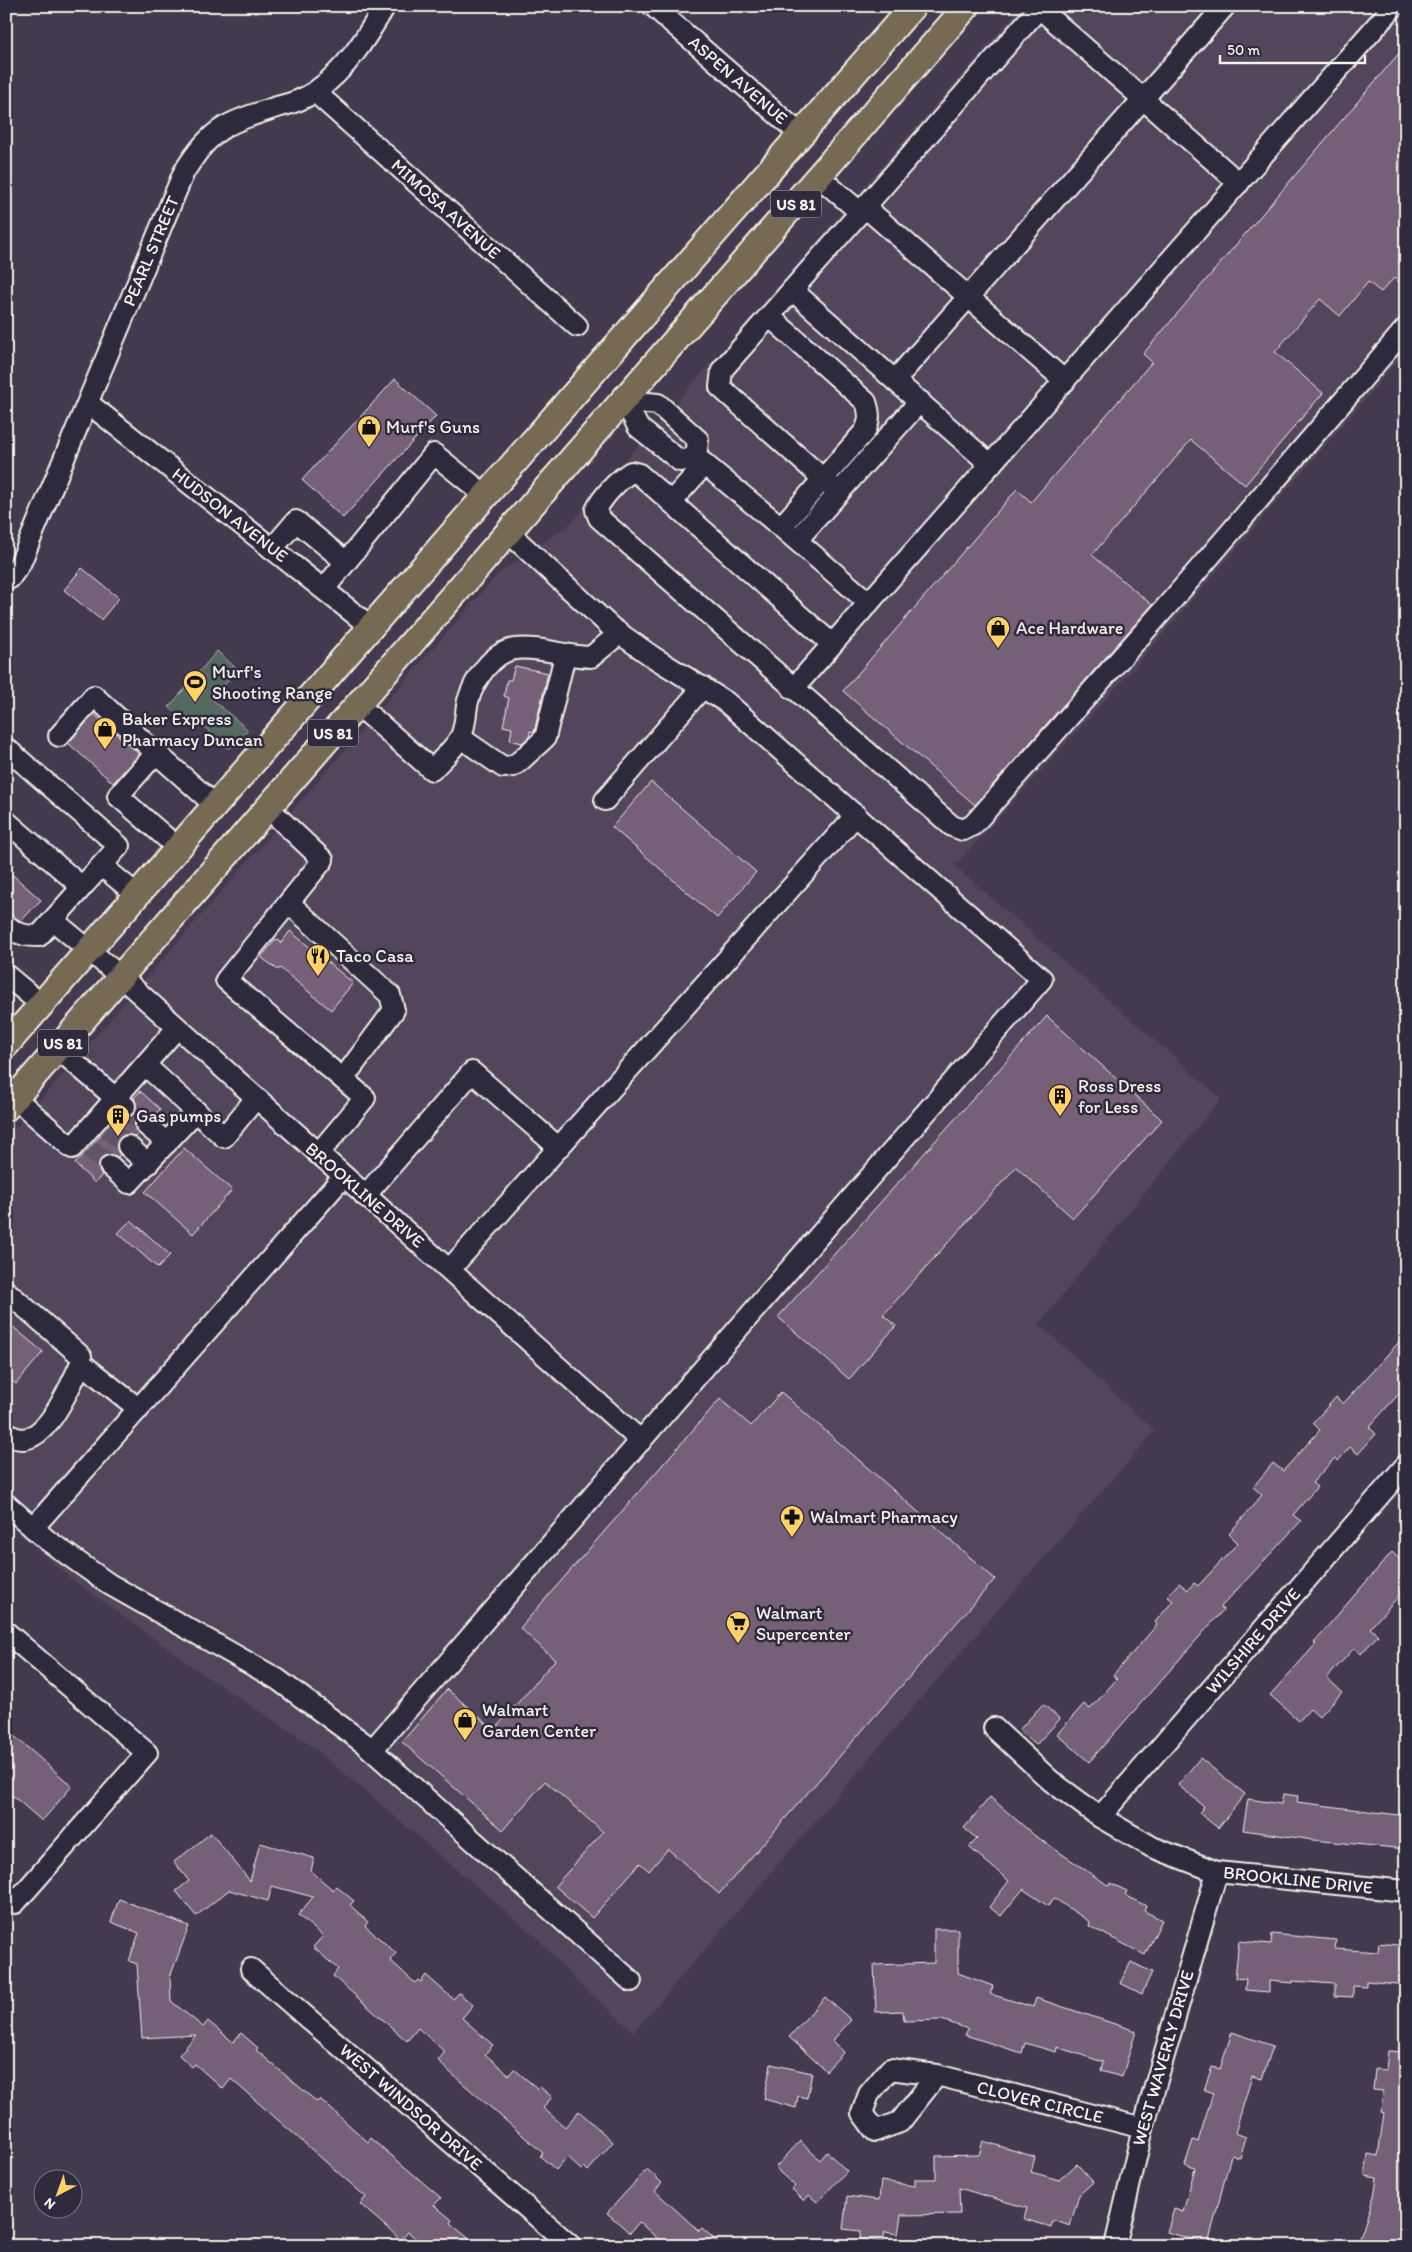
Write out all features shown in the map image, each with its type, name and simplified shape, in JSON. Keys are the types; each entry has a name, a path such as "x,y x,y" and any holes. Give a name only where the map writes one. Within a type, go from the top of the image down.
{"main road":[{"name":"US 81","path":"6,1045 913,6"},
{"name":"US 81","path":"11,1103 508,532 625,401 967,6"},
{"path":"593,374 625,401"}],"street":[{"name":"PEARL STREET","path":"8,578 20,564 184,172 198,150 216,131 315,92 346,65 366,39 385,6"},
{"name":"ASPEN AVENUE","path":"653,6 801,135"},
{"path":"895,380 1225,6"},
{"path":"793,689 1394,6"},
{"path":"839,493 720,387 722,370 1039,7 1239,183"},
{"name":"MIMOSA AVENUE","path":"315,92 576,326"},
{"path":"819,177 863,210 1065,381"},
{"path":"792,290 991,465"},
{"path":"769,316 866,402 870,422 781,527"},
{"path":"832,644 639,474 631,472 624,477 599,504 596,510 599,518 952,826 963,830 974,825 1174,598 1406,328"},
{"path":"625,401 638,427 680,461 700,460 797,540 868,603"},
{"path":"625,401 658,404 698,440 700,460 671,502"},
{"path":"797,540 920,402"},
{"name":"HUDSON AVENUE","path":"88,404 371,626"},
{"path":"324,589 434,454 486,496"},
{"path":"272,548 296,521 346,562"},
{"path":"372,1750 1042,979 726,702 653,657 620,633 508,532"},
{"path":"358,705 432,770 460,738 468,701 476,682 488,665 503,652 516,649 544,650 566,655 592,657 620,633"},
{"path":"460,738 503,767 513,766 520,761 545,738 566,655"},
{"path":"605,800 703,687"},
{"path":"59,736 94,696 216,806"},
{"path":"6,748 119,846 39,936 27,936 14,932 6,925"},
{"path":"156,753 118,796 178,848"},
{"path":"268,808 324,860 226,980 365,1098 318,1154"},
{"path":"450,1269 856,815"},
{"path":"6,821 82,887"},
{"path":"102,866 137,895"},
{"path":"289,903 390,995 394,1010 342,1079"},
{"name":"BROOKLINE DRIVE","path":"54,921 121,977 641,1441"},
{"path":"6,975 42,1005"},
{"path":"11,1103 72,1148 85,1143 121,1103 145,1065 177,1028"},
{"path":"58,1049 121,1103"},
{"path":"145,1065 224,1137 256,1098"},
{"path":"365,1196 472,1072 558,1148"},
{"path":"110,1166 129,1184 196,1111"},
{"path":"146,1125 167,1143"},
{"path":"128,1146 148,1164"},
{"path":"33,1528 344,1176"},
{"path":"6,1291 81,1356 81,1364 63,1402 52,1419 38,1433 24,1440 14,1439 6,1432"},
{"path":"81,1364 138,1409"},
{"name":"WILSHIRE DRIVE","path":"1100,1817 1406,1465"},
{"path":"6,1504 47,1540 109,1584 276,1679 372,1750 631,1981"},
{"path":"6,1632 147,1753 15,1903 6,1895"},
{"name":"BROOKLINE DRIVE","path":"994,1728 1051,1781 1100,1817 1152,1847 1217,1872 1406,1892"},
{"name":"WEST WAVERLY DRIVE","path":"1115,2246 1143,2128 1217,1872"},
{"name":"WEST WINDSOR DRIVE","path":"251,1969 571,2246"},
{"name":"CLOVER CIRCLE","path":"938,2075 1143,2128"}],"shaded area":[{"path":"1022,6 1406,6 1406,351 1132,670 955,866 1221,1098 1039,1324 1155,1431 928,1690 634,2032 579,1984 535,1936 312,1746 203,1674 69,1577 6,1522 6,1139 498,574 571,523"}],"green space":[{"name":"Murf's Shooting Range","path":"217,651 237,669 213,700 248,730 229,749 192,716 184,720 169,707"}],"building":[{"path":"1406,45 1406,253 1398,262 1406,269 1406,288 1394,278 1381,292 1368,282 1340,316 1320,299 1275,352 1323,393 1245,485 1191,440 1092,555 1152,605 975,805 843,691 1017,489 1031,502 1152,362 1143,354"},
{"name":"Murf's Guns","path":"395,379 436,416 343,518 302,480"},
{"path":"82,568 119,598 101,620 64,590"},
{"path":"515,666 548,673 534,732 530,731 529,737 522,743 510,740 512,728 503,726 509,698 504,696 507,680 511,680"},
{"name":"Baker Express Pharmacy Duncan","path":"94,714 139,754 113,783 68,743"},
{"path":"651,782 756,872 717,918 612,827"},
{"path":"6,869 41,900 21,921 6,913"},
{"name":"Taco Casa","path":"290,931 353,983 331,1010 280,968 278,970 261,957 276,939 281,943"},
{"path":"1047,1016 1162,1120 1073,1218 1016,1167 883,1315 896,1326 849,1379 778,1317"},
{"name":"Gas pumps","path":"140,1091 160,1109 154,1116 148,1113 137,1117 134,1123 138,1134 136,1137 125,1135 119,1138 116,1144 120,1155 118,1157 107,1155 101,1158 99,1169 102,1175 95,1183 75,1164 118,1116 129,1117 134,1114 137,1108 134,1098"},
{"path":"184,1148 232,1190 193,1234 145,1192"},
{"path":"131,1220 170,1255 158,1268 118,1233"},
{"path":"6,1321 43,1352 16,1384 6,1376"},
{"path":"1406,1334 1406,1386 1369,1427 1376,1434 1358,1454 1350,1447 1338,1461 1335,1458 1312,1483 1317,1487 1293,1515 1301,1521 1221,1607 1223,1610 1089,1762 1057,1734 1084,1704 1090,1709 1117,1679 1113,1675 1157,1625 1155,1622 1173,1601 1167,1596 1179,1583 1188,1590 1194,1583 1198,1586 1238,1543 1229,1534 1262,1495 1253,1487 1273,1463 1283,1471 1320,1430 1313,1423 1336,1397 1343,1404"},
{"name":"Walmart Supercenter","path":"781,1392 995,1579 719,1894 668,1849 649,1871 640,1863 592,1918 555,1886 603,1832 545,1781 503,1830 402,1742 447,1689 494,1730 555,1660 520,1628 720,1399 751,1426"},
{"path":"1392,1552 1406,1565 1406,1588 1370,1628 1378,1635 1361,1654 1354,1648 1327,1678 1342,1692 1319,1717 1310,1709 1299,1721 1270,1695 1316,1644 1314,1642"},
{"path":"1043,1704 1060,1719 1036,1745 1019,1730"},
{"path":"6,1729 72,1786 42,1821 6,1790"},
{"path":"1200,1758 1245,1794 1218,1828 1199,1813 1204,1806 1178,1785"},
{"path":"1283,1794 1298,1796 1297,1802 1406,1816 1406,1849 1313,1840 1243,1830 1248,1799 1281,1804"},
{"path":"990,1797 1034,1835 1109,1886 1110,1883 1127,1891 1125,1895 1146,1906 1144,1911 1162,1920 1145,1955 1089,1926 1090,1922 1054,1898 1048,1906 1023,1889 1001,1916 989,1907 1009,1881 969,1847 977,1839 964,1828"},
{"path":"211,1833 250,1881 260,1843 314,1858 311,1871 333,1890 336,1886 354,1901 350,1905 368,1922 365,1926 396,1953 390,1960 415,1983 418,1980 421,1982 426,1975 453,1999 459,1993 473,2005 462,2018 493,2045 485,2054 509,2075 514,2069 538,2089 540,2087 552,2097 543,2108 565,2127 579,2111 613,2142 588,2171 584,2167 581,2170 567,2157 556,2170 540,2156 543,2153 444,2067 438,2060 445,2052 418,2028 407,2041 333,1976 338,1969 313,1947 323,1936 298,1915 313,1897 272,1886 268,1901 229,1890 196,1916 176,1891 189,1881 174,1862"},
{"path":"119,1899 189,1926 170,1977 171,2001 203,2027 208,2021 233,2042 241,2033 258,2048 256,2050 317,2102 320,2099 368,2142 371,2138 441,2198 434,2205 452,2220 450,2223 478,2246 425,2246 408,2232 401,2240 360,2204 366,2197 231,2079 223,2089 195,2064 192,2067 179,2055 196,2035 142,2038 137,1964 129,1961 139,1933 111,1922"},
{"path":"934,1929 958,1929 958,1973 993,1986 990,1994 1033,2007 1036,1998 1136,2031 1122,2077 1101,2071 1103,2062 1057,2047 1056,2052 1025,2043 1022,2053 965,2035 968,2029 942,2020 904,2021 903,2011 876,2012 874,1965 934,1963"},
{"path":"1272,1934 1336,1940 1335,1949 1378,1952 1379,1943 1406,1946 1406,1985 1366,1981 1366,1987 1353,1986 1353,1997 1335,1996 1335,1984 1293,1981 1293,1983 1269,1981 1269,1992 1245,1990 1246,1979 1235,1978 1239,1941 1271,1944"},
{"path":"1131,1962 1152,1972 1142,1994 1120,1983"},
{"path":"825,1997 851,2020 832,2041 844,2052 826,2071 789,2037"},
{"path":"1232,2032 1273,2046 1262,2079 1252,2076 1235,2133 1246,2137 1240,2158 1231,2155 1208,2244 1167,2232 1174,2209 1183,2212 1195,2168 1185,2165 1193,2140 1198,2142 1213,2093 1204,2090 1212,2067 1220,2069"},
{"path":"1388,2051 1406,2052 1406,2228 1400,2246 1363,2246 1364,2242 1359,2240 1374,2196 1377,2178 1365,2176 1368,2154 1378,2156 1384,2113 1381,2112 1383,2091 1373,2090 1375,2069 1386,2070"},
{"path":"771,2064 812,2073 807,2098 798,2096 796,2108 764,2099"},
{"path":"800,2141 820,2160 827,2152 847,2171 817,2202 809,2195 804,2201 792,2189 795,2186 775,2168"},
{"path":"983,2141 1035,2157 1031,2172 1059,2180 1077,2164 1093,2182 1079,2195 1070,2226 1053,2220 1051,2227 1024,2219 1027,2208 959,2188 960,2214 901,2215 898,2234 885,2232 883,2242 860,2239 861,2231 843,2229 847,2196 879,2200 881,2181 915,2186 915,2179 936,2179 936,2156 979,2155"},
{"path":"647,2169 662,2183 655,2191 699,2231 702,2228 722,2246 666,2246 639,2222 630,2233 607,2213"}],"tunnel":[{"path":"126,1107 146,1125"},
{"path":"107,1128 128,1146"},
{"path":"90,1148 110,1166"}],"place":[{"name":"Murf's Guns","path":"369,448"},
{"name":"Ace Hardware","path":"998,649"},
{"name":"Murf's Shooting Range","path":"195,703"},
{"name":"Baker Express Pharmacy Duncan","path":"105,750"},
{"name":"Taco Casa","path":"318,977"},
{"name":"Ross Dress for Less","path":"1060,1117"},
{"name":"Gas pumps","path":"118,1137"},
{"name":"Walmart Pharmacy","path":"792,1538"},
{"name":"Walmart Supercenter","path":"738,1644"},
{"name":"Walmart Garden Center","path":"465,1741"}]}
